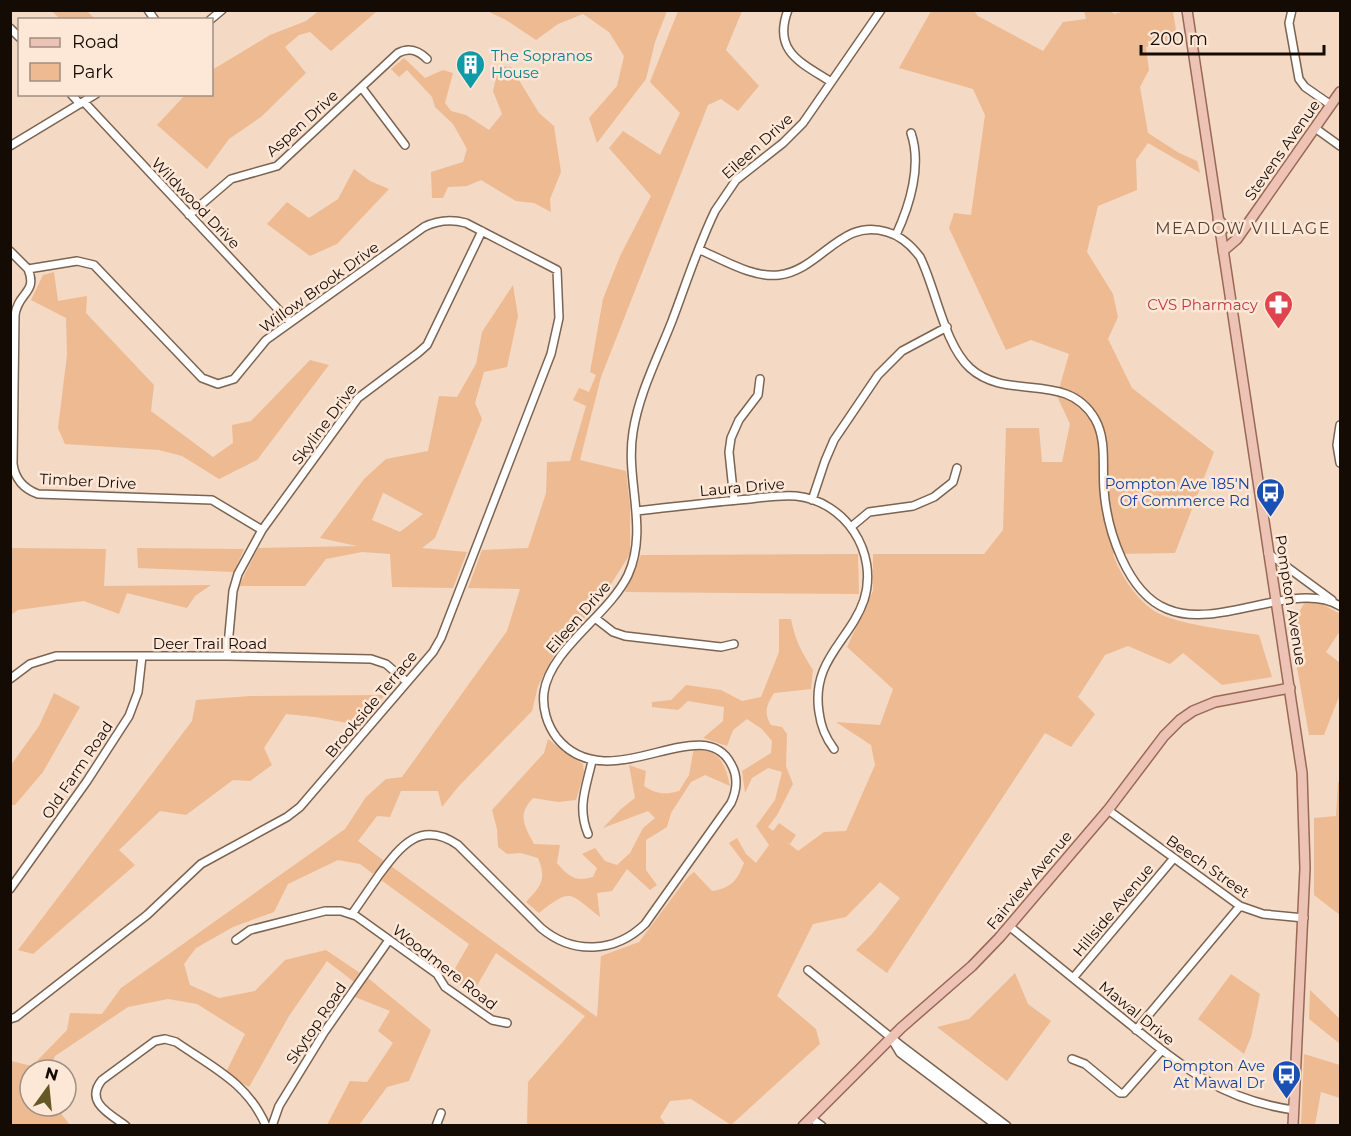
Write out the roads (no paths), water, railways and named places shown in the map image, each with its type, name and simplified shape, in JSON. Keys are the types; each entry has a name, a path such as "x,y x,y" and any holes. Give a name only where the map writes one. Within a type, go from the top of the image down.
{"main road":[{"name":"Pompton Avenue","path":"1187,10 1302,773 1305,818 1304,918 1293,1125"},
{"name":"Stevens Avenue","path":"1222,251 1237,239 1341,92"},
{"path":"1218,219 1224,226 1231,229 1246,226"},
{"name":"Fairview Avenue","path":"803,1125 892,1038 972,966 1108,810 1164,736 1186,716 1222,699 1290,688"}],"street":[{"path":"788,10 783,31 784,42 789,52 797,60 831,82"},
{"name":"Eileen Drive","path":"351,914 400,847 417,837 436,836 448,839 458,846 541,928 560,941 581,947 596,948 619,942 633,935 650,918 728,807 735,793 734,771 730,761 723,753 702,744 619,761 605,762 577,755 559,740 548,722 544,700 545,686 554,665 620,589 632,566 637,542 630,462 635,419 715,211 730,188 743,174 796,130 881,10"},
{"path":"1292,10 1289,23 1299,80 1305,87 1331,105"},
{"name":"Aspen Drive","path":"189,215 231,179 270,170 277,166 401,51 416,51 427,59"},
{"path":"362,87 405,146"},
{"name":"Wildwood Drive","path":"73,96 290,322"},
{"path":"11,145 93,96"},
{"path":"1315,128 1341,146"},
{"path":"896,235 910,200 916,149 911,133"},
{"name":"Willow Brook Drive","path":"28,269 77,261 94,265 202,378 212,383 224,384 234,379 266,340 430,224 454,220 466,223 557,270"},
{"path":"700,250 755,272 774,275 801,268 853,232 878,230 896,235 912,246 920,257 960,356 970,368 996,384 1058,390 1077,399 1091,413 1102,438 1105,503 1113,535 1128,570 1149,597 1167,609 1192,614 1214,613 1317,597 1340,606"},
{"name":"Skyline Drive","path":"227,656 233,591 238,574 262,530 358,398 426,345 482,231"},
{"path":"10,250 28,269"},
{"name":"Timber Drive","path":"28,269 32,285 16,305 15,315 13,464 15,474 23,485 38,494 212,500 262,530"},
{"name":"Brookside Terrace","path":"10,1019 16,1017 147,915 201,864 287,817 300,807 433,652 441,638 551,354 559,318 557,270"},
{"path":"812,500 834,440 879,375 903,351 947,327"},
{"path":"734,500 729,459 731,438 736,426 758,395 760,379"},
{"path":"1341,425 1337,445 1341,463"},
{"path":"851,526 869,512 913,506 934,497 953,482 957,468"},
{"name":"Laura Drive","path":"636,511 787,496 812,500 832,509 851,526 864,552 867,585 860,609 828,658 819,683 821,725 824,736 834,749"},
{"path":"1268,552 1319,588 1340,606"},
{"path":"595,618 614,632 625,636 721,647 734,644"},
{"name":"Deer Trail Road","path":"10,679 30,664 56,656 227,656 371,659 386,664 407,682"},
{"name":"Old Farm Road","path":"10,889 87,781 129,716 138,692 142,656"},
{"path":"588,834 582,808 592,760"},
{"name":"Beech Street","path":"1108,810 1240,906 1263,914 1304,918"},
{"name":"Hillside Avenue","path":"1073,978 1174,858"},
{"path":"1136,1030 1240,906"},
{"path":"236,940 250,930 325,911 341,910 351,914"},
{"name":"Woodmere Road","path":"351,914 437,974 445,987 492,1020 507,1023"},
{"name":"Mawal Drive","path":"1009,926 1197,1077 1227,1093 1264,1105 1294,1110"},
{"name":"Skytop Road","path":"272,1125 279,1106 325,1031 389,940"},
{"path":"808,970 998,1125"},
{"path":"126,1125 98,1104 97,1087 102,1080 159,1040 169,1039 234,1082 252,1100 266,1125"},
{"path":"1072,1059 1085,1064 1124,1094 1162,1050"},
{"path":"958,1092 1007,1125"},
{"path":"436,1125 441,1113"},
{"path":"811,1118 822,1125"}],"place":[{"name":"The Sopranos House","path":"470,90"},
{"name":"CVS Pharmacy","path":"1279,330"},
{"name":"Pompton Ave 185'N Of Commerce Rd","path":"1271,518"},
{"name":"Pompton Ave At Mawal Dr","path":"1286,1100"}],"district":[{"name":"MEADOW VILLAGE","path":"1243,228"}]}
